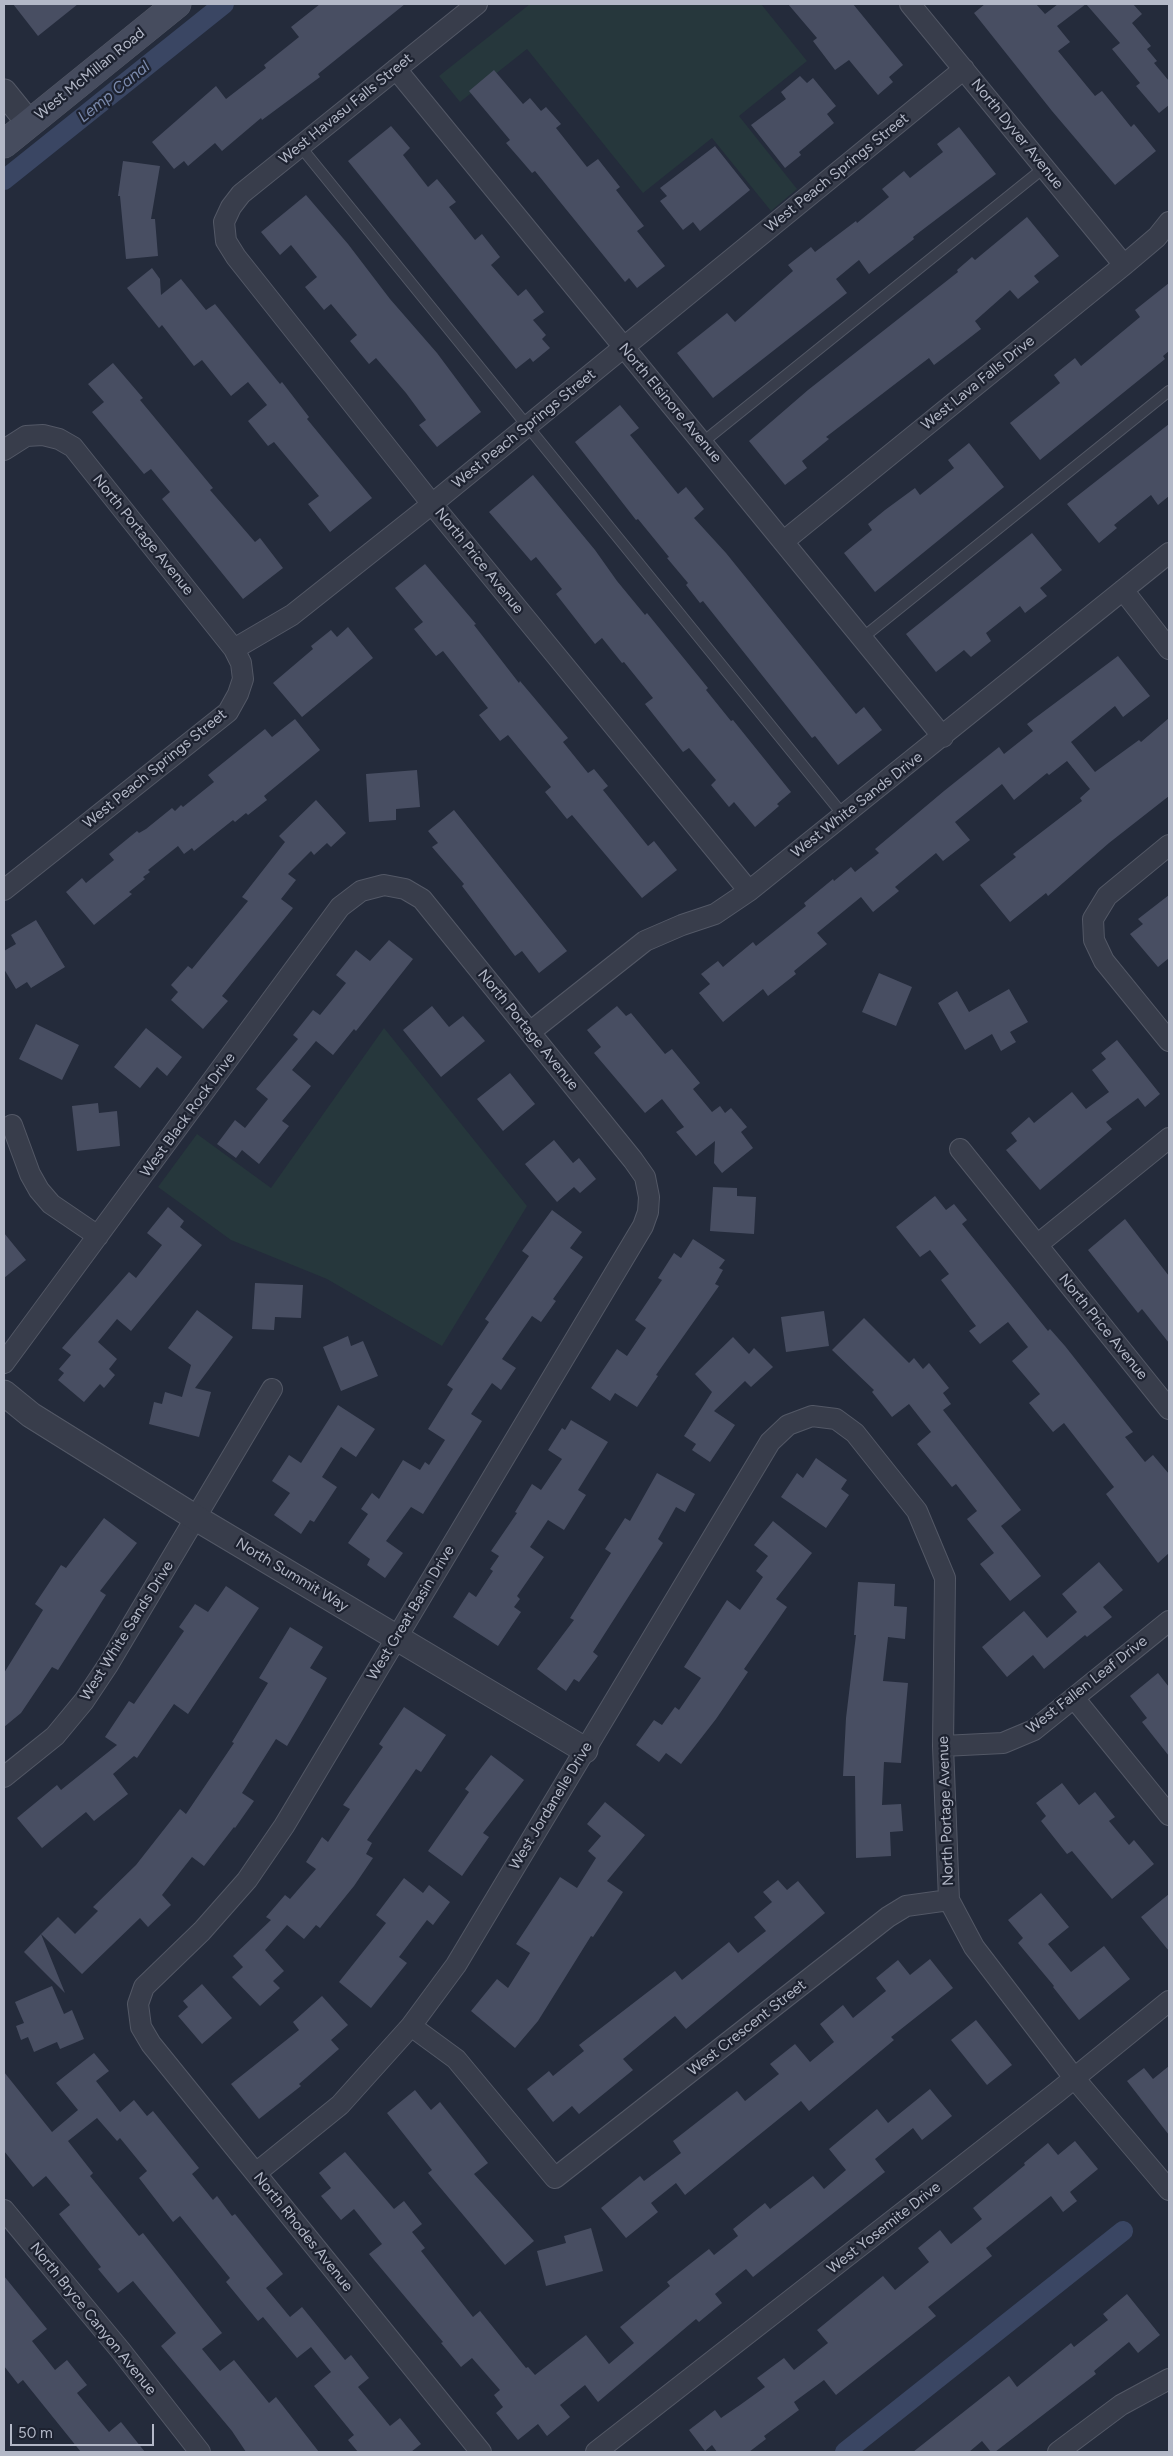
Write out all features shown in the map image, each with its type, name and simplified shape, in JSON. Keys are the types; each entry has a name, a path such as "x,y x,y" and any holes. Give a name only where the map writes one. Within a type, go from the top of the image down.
{"main road":[{"name":"West McMillan Road","path":"4,144 177,4"}],"street":[{"name":"West Havasu Falls Street","path":"224,222 231,207 241,194 477,4"},
{"name":"North Dyver Avenue","path":"910,4 1124,265"},
{"name":"North Elsinore Avenue","path":"396,69 943,737"},
{"name":"West Peach Springs Street","path":"4,890 228,712 238,694 242,678 241,663 234,649 292,615 432,504 964,69"},
{"path":"4,92 29,123"},
{"name":"North Price Avenue","path":"224,222 226,241 236,257 432,504 749,891"},
{"name":"West Lava Falls Drive","path":"784,541 1124,265 1157,237 1169,222"},
{"name":"North Portage Avenue","path":"4,450 26,436 43,435 59,439 73,447 234,649"},
{"name":"West White Sands Drive","path":"530,1032 645,941 682,925 715,914 749,891 943,737 1169,553"},
{"path":"1123,590 1169,649"},
{"path":"1169,846 1107,896 1094,919 1094,940 1104,961 1169,1041"},
{"name":"North Portage Avenue","path":"384,885 405,890 422,899 633,1160 645,1177 649,1197"},
{"name":"West Black Rock Drive","path":"4,1363 340,907 361,891 384,885"},
{"path":"12,1125 38,1190 51,1204 98,1236"},
{"path":"1037,1245 1169,1138"},
{"name":"North Price Avenue","path":"960,1149 1169,1409"},
{"name":"West Great Basin Drive","path":"138,2004 144,1987 202,1930 247,1880 284,1826 643,1226 648,1212 649,1197"},
{"name":"West White Sands Drive","path":"4,1776 55,1736 84,1701 108,1666 272,1389"},
{"name":"North Summit Way","path":"4,1393 31,1415 196,1518 585,1750"},
{"name":"North Portage Avenue","path":"812,1416 836,1418 855,1433 917,1510 945,1578 942,1746 949,1900 974,1947 1074,2079 1169,2190"},
{"name":"West Jordanelle Drive","path":"256,2173 340,2105 411,2026 456,1964 770,1442 788,1425 812,1416"},
{"name":"West Fallen Leaf Drive","path":"942,1746 1003,1743 1034,1730 1169,1621"},
{"path":"1074,1698 1169,1815"},
{"name":"West Crescent Street","path":"411,2026 456,2059 556,2178 888,1917 906,1906 949,1900"},
{"name":"West Yosemite Drive","path":"596,2452 1074,2079 1169,2001"},
{"name":"North Rhodes Avenue","path":"138,2004 141,2027 151,2044 481,2452"},
{"name":"North Bryce Canyon Avenue","path":"4,2210 121,2351 200,2452"},
{"path":"1058,2452 1121,2405 1169,2379"}],"lane":[{"path":"300,146 526,427 844,816"},
{"path":"703,442 1045,167"},
{"path":"861,639 1169,391"}],"shaded area":[{"path":"530,4 761,4 807,61 739,116 797,189 771,211 712,138 643,193 527,49 460,102 439,76"},
{"path":"384,1028 527,1206 442,1346 327,1279 231,1240 158,1187 197,1134 271,1188"}],"building":[{"path":"13,4 78,4 38,36"},
{"path":"320,4 405,4 318,74 320,77 262,120 261,118 222,151 215,143 188,166 184,161 174,169 152,142 216,86 226,99 266,68 264,65 299,37 291,27"},
{"path":"788,4 853,4 903,65 889,77 893,82 878,95 849,60 835,70 813,41 817,38"},
{"path":"985,4 1036,4 1045,14 1058,4 1086,4 1057,26 1070,42 1058,51 1095,96 1102,91 1131,127 1134,124 1156,151 1115,185 1052,111 974,13"},
{"path":"1086,4 1133,4 1142,14 1132,23 1151,46 1147,49 1157,61 1154,63 1169,81 1169,105 1159,113 1136,86 1140,83 1112,49 1120,43"},
{"path":"494,70 523,104 530,98 541,111 546,107 561,124 556,128 587,167 598,159 620,187 616,190 644,226 637,231 665,266 637,288 629,278 625,282 535,171 532,173 506,143 510,140 469,91"},
{"path":"800,76 807,83 813,78 836,106 827,114 834,123 799,152 801,155 785,168 751,125 786,99 781,92"},
{"path":"391,126 410,148 403,155 428,187 437,179 456,202 449,207 475,240 482,234 500,257 491,265 518,296 526,289 544,312 533,320 546,335 542,339 550,348 533,362 530,358 516,369 348,161"},
{"path":"959,127 996,174 913,237 914,239 869,274 859,260 836,279 847,293 713,398 677,353 727,313 735,322 793,271 788,265 811,247 815,252 856,221 857,223 889,197 882,189 904,171 910,178 943,152 937,144"},
{"path":"715,146 750,190 700,231 693,222 683,230 660,201 667,196 660,188"},
{"path":"123,161 160,166 151,219 155,219 158,256 126,259 120,196 118,196"},
{"path":"306,195 348,244 390,299 437,353 481,412 437,447 419,425 426,420 406,393 376,358 369,364 350,341 357,335 331,304 324,310 305,287 317,277 291,245 280,255 261,232"},
{"path":"1027,217 1059,256 1034,276 1039,282 1018,299 1010,290 975,321 981,329 934,365 929,358 826,437 829,439 802,461 807,468 785,485 749,441 808,390 958,272 957,270 972,257 975,260"},
{"path":"152,268 160,279 161,295 181,279 206,310 215,304 280,384 282,382 309,417 307,419 372,498 330,532 308,504 319,496 274,442 268,446 248,421 267,405 248,382 231,396 202,360 194,366 162,325 159,328 127,288"},
{"path":"1169,283 1169,351 1163,356 1165,359 1040,460 1010,423 1060,383 1054,375 1075,358 1081,366 1140,317 1135,310"},
{"path":"113,363 143,398 140,400 213,488 210,490 255,542 260,538 283,568 243,599 162,499 170,492 151,469 144,474 92,412 104,402 88,384"},
{"path":"620,405 639,428 630,435 678,494 686,487 704,509 694,518 726,553 856,714 864,707 882,730 838,765 815,736 812,738 703,601 700,603 686,585 688,583 667,558 669,557 638,519 636,520 575,442"},
{"path":"1169,424 1169,496 1158,505 1151,495 1114,525 1117,528 1099,543 1067,504"},
{"path":"969,443 1004,487 875,592 844,553 872,530 868,524 885,510 915,488 920,495 954,468 948,460"},
{"path":"533,475 595,550 617,581 645,615 647,613 708,688 706,690 731,721 733,720 791,792 777,804 779,806 755,827 734,802 729,807 711,785 716,780 689,748 683,752 645,704 653,698 624,662 622,663 602,638 595,644 556,594 562,589 536,557 531,561 489,512"},
{"path":"1032,533 1062,570 1040,588 1047,596 1025,613 1020,606 986,633 991,641 971,657 964,650 936,672 906,634"},
{"path":"425,564 476,624 474,625 519,683 520,681 568,738 563,742 588,773 594,769 608,786 603,790 648,846 654,841 677,870 642,898 572,815 567,819 545,792 551,787 508,735 500,741 479,715 488,708 443,651 436,656 414,629 423,622 395,588"},
{"path":"348,627 373,658 302,717 273,683 313,649 311,646 331,630 337,637"},
{"path":"1118,656 1150,696 1123,717 1115,706 1071,742 1095,772 1139,740 1141,742 1169,718 1169,796 1109,843 1048,896 1046,893 1010,922 980,885 1016,857 1013,854 1082,801 1080,798 1090,789 1067,761 1049,775 1047,773 1014,800 1002,784 955,822 970,840 943,861 936,853 895,887 899,891 873,912 861,897 817,933 827,944 794,971 796,974 768,996 763,989 723,1022 699,993 710,984 701,974 718,961 723,967 753,942 756,946 806,906 804,903 833,879 834,881 851,867 855,872 879,853 875,849 944,791 999,747 1004,754 1033,731 1027,724"},
{"path":"295,719 320,750 264,796 267,800 248,815 246,813 235,822 233,820 194,851 192,848 184,854 178,846 148,870 150,872 143,877 145,879 129,892 132,894 94,925 66,892 82,878 86,883 114,860 109,854 137,831 139,833 146,829 172,808 175,811 181,805 183,807 214,782 208,775 265,729 272,737"},
{"path":"417,770 420,807 396,809 396,820 369,822 366,774"},
{"path":"316,800 346,833 331,847 327,843 314,855 311,851 288,874 296,880 281,899 293,908 222,996 228,1001 203,1029 171,1000 178,992 171,985 188,966 192,969 248,901 242,897 285,842 279,836"},
{"path":"454,810 567,951 539,973 522,951 515,956 462,886 464,884 432,847 438,843 428,831"},
{"path":"1169,895 1169,958 1158,967 1130,934 1143,924 1138,919"},
{"path":"36,920 65,967 31,988 27,982 16,989 4,969 4,951 16,944 11,935"},
{"path":"389,940 413,959 356,1031 354,1029 333,1055 316,1041 292,1070 311,1086 282,1121 289,1126 259,1164 242,1150 236,1158 217,1144 235,1120 245,1128 268,1099 256,1089 298,1039 293,1035 313,1010 320,1015 346,983 336,975 356,950 370,961"},
{"path":"879,973 912,987 896,1026 862,1012"},
{"path":"1009,989 1028,1022 1010,1032 1016,1042 1001,1051 992,1034 965,1050 938,1003 957,991 969,1012"},
{"path":"432,1006 449,1027 463,1016 485,1041 441,1077 403,1030"},
{"path":"617,1006 626,1016 631,1013 665,1054 672,1049 700,1083 693,1089 712,1112 720,1106 725,1113 731,1108 747,1127 741,1132 753,1148 722,1173 714,1163 715,1141 696,1156 676,1132 684,1127 662,1099 645,1113 594,1053 601,1047 587,1030"},
{"path":"36,1024 79,1045 62,1080 19,1059"},
{"path":"146,1028 182,1057 167,1076 157,1067 140,1088 114,1067"},
{"path":"1117,1040 1160,1094 1145,1107 1138,1098 1106,1122 1112,1129 1040,1190 1006,1150 1017,1141 1011,1133 1029,1117 1034,1123 1072,1092 1086,1109 1109,1092 1092,1070 1106,1059 1101,1053"},
{"path":"510,1073 535,1104 503,1131 477,1099"},
{"path":"98,1103 99,1113 117,1111 120,1146 77,1151 72,1106"},
{"path":"554,1140 573,1163 579,1158 596,1179 580,1193 574,1187 557,1202 525,1164"},
{"path":"713,1187 737,1188 737,1196 756,1197 754,1234 710,1231"},
{"path":"935,1196 946,1210 954,1204 967,1220 962,1224 1048,1331 1050,1329 1065,1346 1133,1432 1125,1437 1145,1462 1153,1455 1169,1474 1169,1553 1158,1563 1106,1494 1114,1487 1064,1423 1053,1432 1029,1403 1040,1394 1012,1361 1028,1347 1008,1322 980,1344 969,1331 976,1326 941,1280 949,1274 930,1250 920,1257 896,1227"},
{"path":"168,1207 184,1221 180,1227 202,1245 131,1331 117,1319 98,1342 117,1359 109,1369 115,1375 104,1388 100,1384 84,1402 58,1380 64,1373 59,1369 71,1355 62,1348 129,1272 136,1278 162,1245 147,1233"},
{"path":"552,1210 582,1232 570,1248 583,1257 553,1299 556,1301 541,1322 532,1316 502,1359 516,1368 501,1390 492,1383 471,1414 482,1421 423,1514 411,1507 386,1541 403,1553 385,1578 367,1565 370,1559 348,1543 368,1514 361,1509 372,1493 379,1499 403,1460 420,1470 425,1462 429,1465 445,1440 428,1429 453,1389 447,1385 489,1322 485,1319 529,1256 522,1251"},
{"path":"1125,1219 1169,1276 1169,1343 1142,1309 1138,1313 1088,1250"},
{"path":"4,1233 26,1260 4,1278"},
{"path":"693,1239 725,1260 719,1268 723,1270 715,1284 719,1286 656,1375 658,1376 637,1407 615,1393 610,1401 591,1388 617,1349 627,1356 646,1328 635,1320 662,1280 658,1278 674,1253 681,1258"},
{"path":"255,1283 303,1285 301,1318 275,1317 274,1330 252,1329"},
{"path":"197,1310 233,1337 195,1388 211,1392 199,1437 149,1424 154,1402 162,1404 165,1392 182,1397 191,1365 168,1348"},
{"path":"824,1311 829,1346 786,1352 781,1317"},
{"path":"864,1318 909,1363 914,1358 923,1369 929,1363 949,1388 943,1393 951,1404 943,1410 1021,1510 1001,1526 1041,1576 1010,1601 980,1564 994,1553 967,1519 977,1511 956,1484 952,1487 917,1444 931,1432 909,1404 892,1417 872,1392 874,1390 832,1350"},
{"path":"348,1336 351,1346 363,1341 378,1376 341,1391 323,1347"},
{"path":"733,1337 749,1354 754,1348 773,1367 751,1387 745,1381 714,1411 735,1425 710,1462 692,1450 696,1444 684,1436 712,1392 695,1374"},
{"path":"338,1405 375,1429 356,1457 341,1447 322,1477 337,1487 314,1522 310,1520 301,1534 274,1515 290,1493 272,1481 289,1455 301,1463"},
{"path":"571,1420 608,1442 578,1490 586,1495 564,1530 548,1520 530,1547 544,1557 517,1596 520,1599 514,1607 521,1612 498,1646 453,1617 469,1592 476,1597 493,1571 490,1569 499,1556 491,1551 517,1513 515,1512 532,1484 541,1490 562,1459 548,1450 562,1428 565,1430"},
{"path":"816,1458 847,1480 841,1489 849,1495 826,1528 781,1497 797,1473 803,1478"},
{"path":"657,1473 695,1494 685,1512 676,1507 658,1539 663,1543 593,1652 598,1656 579,1682 574,1679 566,1691 537,1669 574,1620 570,1618 611,1553 605,1549 625,1518 630,1521"},
{"path":"104,1518 137,1543 100,1591 106,1595 58,1670 52,1667 21,1713 4,1727 4,1673 43,1610 35,1604 61,1565 66,1568"},
{"path":"773,1521 812,1553 776,1599 787,1607 744,1669 748,1672 716,1719 681,1764 666,1753 659,1762 636,1745 654,1720 662,1725 675,1707 679,1710 701,1678 684,1667 727,1600 740,1610 763,1577 756,1571 768,1556 754,1545"},
{"path":"1099,1562 1123,1590 1103,1607 1112,1617 1087,1637 1085,1635 1044,1669 1033,1655 1007,1677 982,1647 1024,1611 1047,1638 1077,1612 1062,1594"},
{"path":"858,1582 895,1584 894,1606 907,1607 905,1639 888,1637 883,1681 908,1683 901,1763 884,1762 882,1805 901,1804 903,1831 890,1832 891,1856 856,1858 855,1776 843,1776 846,1718 856,1635 854,1635"},
{"path":"226,1586 259,1608 188,1714 174,1704 137,1758 134,1756 113,1774 128,1794 94,1821 86,1812 42,1848 17,1818 57,1785 61,1790 117,1745 105,1737 129,1701 134,1704 184,1631 179,1627 195,1604 208,1612"},
{"path":"290,1627 323,1647 310,1668 327,1678 302,1721 287,1746 276,1739 242,1793 254,1801 235,1828 204,1866 192,1857 162,1895 171,1905 148,1927 140,1918 82,1974 41,1934 58,1917 75,1934 98,1911 93,1907 136,1865 180,1809 186,1814 234,1743 232,1742 268,1683 259,1678"},
{"path":"1158,1673 1169,1687 1169,1756 1142,1722 1147,1718 1130,1696"},
{"path":"404,1707 446,1735 421,1772 416,1769 367,1840 372,1843 366,1854 373,1858 354,1886 320,1928 316,1925 304,1939 287,1925 265,1950 284,1971 273,1981 280,1988 260,2006 232,1977 243,1967 233,1956 271,1920 266,1917 285,1895 290,1899 316,1869 306,1862 322,1837 328,1842 350,1809 343,1805 383,1747 379,1744"},
{"path":"491,1755 524,1780 483,1833 489,1837 462,1876 428,1851 469,1792 465,1789"},
{"path":"1062,1783 1079,1805 1095,1792 1115,1817 1109,1821 1129,1845 1134,1840 1154,1864 1112,1899 1072,1851 1067,1854 1041,1821 1046,1816 1036,1803"},
{"path":"605,1802 645,1835 607,1881 623,1892 593,1937 591,1936 538,2021 515,2048 471,2011 497,1979 508,1988 530,1953 516,1944 560,1877 577,1888 596,1858 588,1851 601,1836 587,1824"},
{"path":"404,1878 423,1893 429,1885 450,1902 433,1925 427,1920 399,1957 407,1963 371,2008 339,1982 386,1923 376,1915"},
{"path":"778,1880 787,1890 798,1881 825,1913 686,2029 675,2016 623,2059 633,2070 579,2114 572,2106 553,2122 527,2089 549,2071 553,2076 584,2051 579,2045 675,1971 682,1980 729,1942 738,1953 766,1931 754,1917 772,1902 763,1892"},
{"path":"1041,1893 1069,1927 1048,1944 1071,1972 1104,1946 1130,1979 1079,2020 1054,1986 1018,1943 1023,1938 1008,1920"},
{"path":"1169,1894 1169,1951 1141,1917"},
{"path":"41,1934 65,1993 24,1952"},
{"path":"930,1959 953,1988 891,2037 894,2040 809,2111 801,2101 685,2195 676,2183 651,2203 658,2212 626,2238 601,2208 640,2176 644,2181 681,2153 673,2141 737,2091 745,2101 779,2074 770,2064 795,2044 810,2062 834,2042 820,2024 843,2005 853,2018 886,1991 876,1978 898,1960 910,1975"},
{"path":"202,1984 232,2018 202,2044 178,2016 188,2007 183,2001"},
{"path":"52,1986 64,2014 72,2010 84,2039 60,2049 57,2042 34,2052 28,2037 21,2040 16,2026 24,2023 15,2002"},
{"path":"322,1996 348,2025 331,2040 339,2049 299,2084 301,2086 259,2119 231,2084 299,2030 293,2022"},
{"path":"976,2020 1012,2065 987,2085 951,2040"},
{"path":"94,2053 109,2071 96,2081 120,2112 134,2100 147,2116 153,2111 199,2168 192,2174 213,2200 217,2196 232,2216 235,2214 283,2274 266,2288 290,2317 302,2307 345,2360 351,2355 369,2378 358,2387 390,2426 400,2418 421,2444 411,2452 358,2452 348,2440 354,2435 314,2386 331,2372 311,2347 297,2358 263,2317 258,2321 226,2282 230,2278 180,2216 173,2222 139,2178 147,2171 120,2138 117,2141 97,2118 68,2141 93,2173 90,2176 139,2236 143,2233 222,2333 202,2349 220,2371 234,2360 269,2403 276,2397 319,2452 246,2452 232,2431 161,2346 176,2333 133,2281 118,2293 98,2269 101,2267 59,2214 70,2205 46,2176 33,2187 4,2151 4,2072 52,2132 78,2110 56,2083"},
{"path":"1169,2066 1169,2135 1127,2081 1144,2068 1153,2079"},
{"path":"930,2089 952,2116 922,2140 913,2128 875,2159 885,2172 753,2277 746,2269 715,2294 722,2303 699,2322 696,2319 598,2402 585,2385 560,2405 570,2417 547,2436 538,2424 518,2440 496,2413 503,2407 494,2395 500,2390 472,2358 461,2367 441,2343 443,2342 369,2254 382,2244 354,2209 341,2220 321,2196 331,2188 319,2173 345,2152 394,2209 404,2201 422,2224 412,2232 425,2248 421,2251 473,2317 480,2311 526,2368 528,2367 535,2375 586,2335 609,2364 634,2343 620,2327 670,2286 667,2282 709,2249 714,2255 738,2236 733,2229 765,2203 770,2209 813,2176 824,2189 846,2170 829,2149 877,2109 888,2123"},
{"path":"415,2090 431,2110 440,2102 459,2126 488,2163 474,2174 534,2241 505,2265 428,2173 432,2170 387,2113"},
{"path":"1075,2141 1098,2169 1070,2192 1077,2201 1063,2212 1051,2196 986,2248 992,2256 928,2307 936,2316 836,2395 824,2380 794,2402 799,2410 764,2436 766,2439 749,2452 717,2452 712,2445 705,2451 689,2430 715,2410 721,2418 765,2387 757,2378 784,2358 794,2370 828,2343 817,2330 883,2276 895,2290 929,2262 918,2248 940,2230 951,2244 982,2219 973,2208 1025,2165 1024,2163 1048,2143 1058,2155"},
{"path":"591,2228 603,2271 546,2286 537,2251 566,2243 564,2236"},
{"path":"4,2276 47,2329 32,2341 55,2370 67,2360 87,2385 77,2393 109,2432 121,2422 145,2452 81,2452 23,2380 18,2384 4,2366"},
{"path":"1127,2294 1160,2335 1138,2353 1129,2342 1094,2371 1096,2374 995,2452 991,2452 982,2441 969,2452 913,2452 1009,2376 1017,2387 1071,2343 1074,2347 1108,2320 1103,2314"}],"waterway":[{"name":"Lemp Canal","path":"4,180 224,4"},
{"path":"845,2452 1123,2231"}]}
